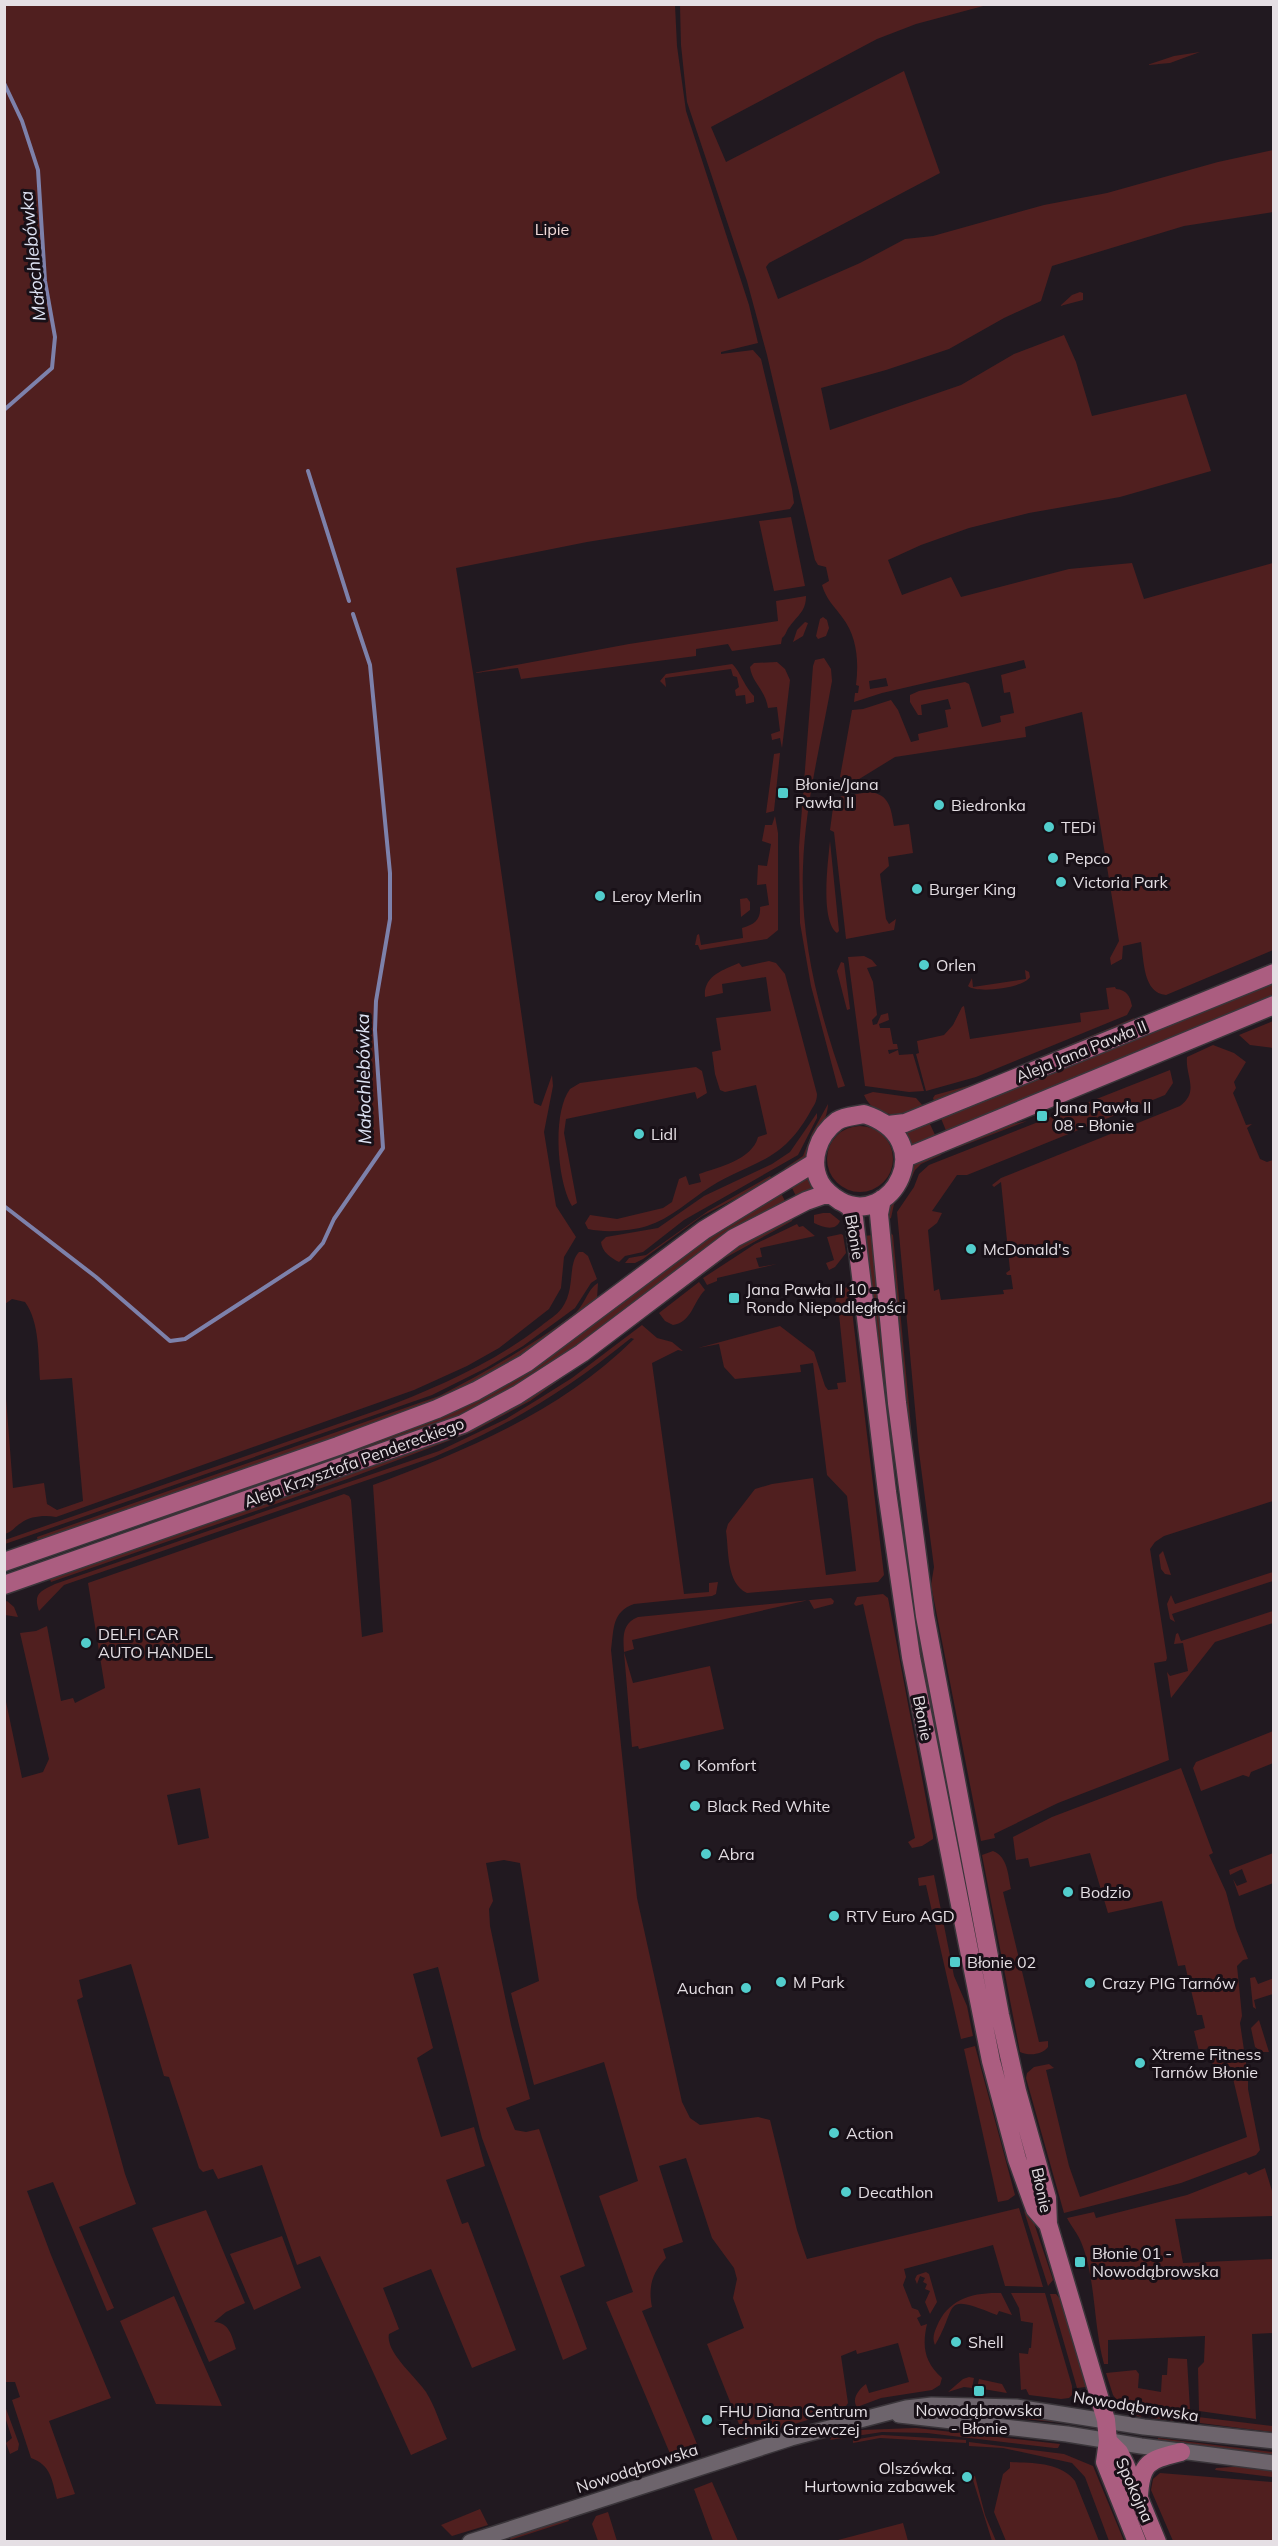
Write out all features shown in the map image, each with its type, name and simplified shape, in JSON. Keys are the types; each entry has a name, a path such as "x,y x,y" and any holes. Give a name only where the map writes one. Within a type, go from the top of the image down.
{"main road":[{"name":"Aleja Jana Pawła II","path":"888,1125 912,1120 1274,973"},
{"name":"Aleja Jana Pawła II","path":"904,1158 1274,1005"},
{"path":"864,1114 888,1125 898,1137 904,1158 904,1170 899,1182 882,1199 864,1205 837,1199 817,1176 814,1163 824,1135 838,1121 864,1114"},
{"name":"Aleja Krzysztofa Pendereckiego","path":"4,1562 338,1446 437,1409 476,1390 526,1363 704,1230 814,1163"},
{"name":"Aleja Krzysztofa Pendereckiego","path":"4,1585 464,1424 517,1395 582,1353 734,1238 806,1201 823,1195 837,1199"},
{"name":"Błonie","path":"837,1199 850,1208 854,1218 904,1612 957,1900 1003,2108 1035,2209 1048,2224"},
{"name":"Błonie","path":"882,1199 879,1214 897,1404 920,1583 1000,2015 1017,2091 1047,2198 1048,2224 1106,2420 1108,2441"},
{"name":"Spokojna","path":"1108,2441 1119,2452 1157,2541"},
{"name":"Spokojna","path":"1108,2441 1105,2462 1137,2541"},
{"path":"1139,2498 1140,2474 1149,2463 1159,2457 1181,2452"}],"street":[{"name":"Nowodąbrowska","path":"470,2541 791,2438 906,2408 932,2405 1006,2407 1171,2430 1274,2441"},
{"name":"Nowodąbrowska","path":"887,2414 1067,2434 1181,2452 1274,2463"}],"green space":[{"name":"Lipie","path":"5,4 675,5 677,46 686,111 749,305 758,343 721,352 721,354 753,350 761,359 794,503 790,509 587,542 456,568 534,1103 541,1106 552,1075 553,1086 544,1132 556,1206 576,1237 564,1257 561,1288 549,1309 499,1348 467,1366 414,1390 56,1517 33,1517 5,1534 5,1385 13,1488 44,1483 47,1504 57,1510 83,1501 72,1378 40,1380 36,1329 30,1310 25,1302 12,1299 5,1304"},
{"path":"680,5 987,5 916,24 877,39 711,127 726,162 904,71 940,173 769,263 766,267 778,299 860,263 905,239 933,236 1044,205 1107,193 1218,162 1273,150 1273,212 1184,226 1052,266 1041,301 1004,318 949,349 821,388 830,430 961,385 1014,354 1064,335 1076,362 1092,416 1186,394 1211,471 1120,497 1029,513 969,528 921,545 888,560 902,595 951,577 961,597 1069,569 1132,563 1144,599 1273,563 1273,950 1166,995 1158,993 1149,982 1144,967 1141,942 1123,946 1122,959 1111,965 1110,958 1119,941 1082,712 1025,727 1026,737 895,757 856,781 848,781 840,777 852,710 891,700 898,710 911,742 919,740 918,734 948,727 945,710 951,709 948,699 921,705 922,715 918,715 910,702 910,695 919,691 965,682 969,684 982,727 1001,722 1000,716 1014,713 1010,692 1004,693 1001,675 1026,668 1024,660 882,693 854,702 859,686 856,685 857,658 854,641 847,624 828,598 822,585 829,581 826,567 818,565 815,560 767,355 747,281 687,102 681,45","holes":["886,678 888,686 870,689 869,681"]},
{"path":"1200,52 1170,63 1147,65 1174,56"},
{"path":"1083,293 1083,300 1060,306 1072,295"},
{"path":"791,517 805,586 774,591 759,521"},
{"path":"806,596 803,609 782,638 781,644 732,651 728,644 696,649 696,656 521,679 518,668 473,673 629,644 778,621 776,601"},
{"path":"823,617 827,620 829,628 826,636 818,639 816,636 820,619"},
{"path":"805,622 808,623 803,636 793,642 797,630"},
{"path":"824,658 831,669 832,681 807,820 803,895 808,951 827,1032 845,1086 838,1088 811,986 800,923 799,847 813,666 815,660"},
{"path":"777,662 785,669 790,680 782,748 780,738 772,740 771,734 780,731 777,707 768,708 750,667 754,663"},
{"path":"732,664 754,696 754,702 746,704 745,695 736,696 735,690 739,687 737,677 733,676 731,669 665,678 666,687 660,681 666,674"},
{"path":"780,753 774,811 766,813 774,754"},
{"path":"876,793 888,803 894,826 909,824 913,853 888,857 889,866 880,874 886,919 889,924 896,919 894,930 846,939 834,832 830,830 834,800 842,796 851,797 851,795"},
{"path":"775,816 778,833 778,930 767,939 700,950 698,945 695,945 697,935 699,934 701,945 743,938 742,928 756,921 760,907 769,905 766,884 757,885 758,865 767,866 771,844 762,841 765,825 772,825"},
{"path":"830,841 839,931 837,933 828,916 827,904"},
{"path":"747,898 750,902 750,910 741,917 740,899"},
{"path":"864,956 877,966 867,968 873,982 877,1015 872,1020 873,1025 877,1024 881,1015 888,1013 889,1020 879,1024 880,1028 890,1028 893,1044 897,1044 898,1049 888,1050 889,1054 898,1050 899,1055 913,1054 924,1091 909,1092 865,1086 848,957"},
{"path":"769,961 776,963 785,974 817,1094 809,1114 787,1143 776,1152 725,1178 656,1223 626,1230 588,1229 585,1223 590,1215 617,1219 663,1208 672,1202 679,1179 686,1176 689,1185 701,1182 699,1174 734,1162 749,1152 758,1137 767,1134 756,1085 725,1092 720,1090 712,1052 721,1050 716,1018 771,1011 766,977 722,984 723,993 705,997 705,990 711,979 721,971 739,963 742,967"},
{"path":"841,962 844,963 850,1009 847,1010 837,971"},
{"path":"1025,970 1029,972 1030,977 1026,981 1010,987 981,990 968,986 972,978 973,987 1026,979"},
{"path":"1273,979 1273,999 947,1133 940,1116"},
{"path":"1115,987 1125,992 1130,999 1132,1006 1127,1015 976,1077 926,1091 916,1054 919,1053 917,1041 944,1035 953,1025 962,1007 964,1006 970,1039 1081,1022 1080,1013 1109,1009 1106,988"},
{"path":"1134,1018 1132,1022 935,1104 933,1098 935,1095 975,1084"},
{"path":"1273,1021 1273,1048 1250,1045 1239,1035"},
{"path":"1213,1045 1234,1053 1246,1062 1234,1082 1236,1088 1233,1093 1246,1125 1252,1124 1247,1128 1260,1159 1267,1162 1273,1160 1273,1501 1164,1536 1150,1549 1167,1658 1166,1661 1154,1663 1169,1760 1058,1803 994,1834 995,1838 981,1841 931,1585 934,1567 919,1452 897,1212 914,1187 919,1174 929,1165 1170,1070 1173,1083 1165,1095 967,1175 957,1175 932,1211 942,1213 937,1223 928,1230 934,1291 939,1289 941,1300 1004,1294 1003,1290 1013,1289 1011,1275 1006,1273 1010,1270 1001,1182 994,1187 992,1185 1001,1178 1180,1106 1189,1095 1190,1089 1187,1057"},
{"path":"696,1067 702,1071 707,1093 697,1099 695,1092 566,1119 564,1133 577,1203 572,1206 563,1181 559,1147 561,1114 564,1100 570,1089 580,1083"},
{"path":"873,1092 916,1098 924,1107 899,1114 882,1112 875,1109 864,1095"},
{"path":"828,1104 820,1131 807,1156 799,1164 783,1172 785,1168 803,1156 812,1133"},
{"path":"817,1113 817,1118 798,1155 684,1220 643,1252 625,1256 619,1262 603,1249 601,1242 606,1237 658,1228 704,1196 772,1164 790,1152"},
{"path":"1027,1121 957,1148 953,1147 992,1129"},
{"path":"929,1122 936,1137 909,1147 903,1133"},
{"path":"860,1126 873,1129 883,1136 890,1146 893,1159 890,1172 883,1182 873,1189 860,1192 847,1189 837,1182 830,1172 827,1159 830,1146 837,1136 847,1129"},
{"path":"942,1151 941,1155 921,1164 915,1170 908,1186 894,1204 891,1218 886,1221 891,1203 913,1167 918,1161"},
{"path":"811,1175 819,1188 797,1198 791,1186"},
{"path":"770,1176 773,1179 702,1216 643,1259 635,1263 625,1263 629,1258 646,1255 708,1211"},
{"path":"780,1191 786,1203 709,1246 534,1377 454,1420 45,1565 44,1561 142,1527 193,1503 416,1425"},
{"path":"830,1213 840,1221 832,1228 814,1223 814,1215"},
{"path":"793,1216 792,1221 725,1258 657,1309 657,1306 718,1256"},
{"path":"797,1224 815,1236 760,1248 762,1257 756,1258 759,1267 777,1264 717,1278 717,1281 707,1285 703,1278 755,1244"},
{"path":"889,1232 893,1235 914,1459 928,1567 924,1579"},
{"path":"841,1234 846,1253 835,1267 829,1270 826,1263 834,1260 827,1237"},
{"path":"873,1235 889,1400 892,1462 864,1236"},
{"path":"579,1252 588,1256 597,1279 591,1283 575,1308 523,1346 486,1368 432,1395 5,1544 5,1540 378,1410 462,1374 522,1340 560,1311 569,1293 573,1263"},
{"path":"699,1282 705,1290 688,1316 673,1325 665,1321 659,1313"},
{"path":"598,1283 597,1299 520,1357 436,1402 38,1542 37,1537 439,1396 508,1358 573,1315 591,1289"},
{"path":"849,1286 884,1575 878,1582 747,1593 735,1582 732,1574 726,1531 728,1524 755,1489 813,1478 826,1575 856,1571 847,1496 827,1475 813,1363 800,1365 801,1372 735,1379 724,1367 719,1344 698,1348 780,1326 814,1352 828,1390 838,1389 837,1383 846,1382 839,1314 836,1314 835,1305 838,1294"},
{"path":"636,1322 639,1323 530,1401 472,1432 350,1478 51,1582 49,1577 428,1445"},
{"path":"642,1325 657,1338 672,1342 683,1351 678,1350 652,1363 684,1594 709,1592 709,1583 718,1582 716,1594 634,1604 627,1607 615,1622 611,1650 637,1898 682,2102 690,2118 700,2125 758,2117 770,2120 797,2230 807,2259 1019,2208 1043,2287 1005,2286 993,2245 904,2269 906,2277 903,2285 912,2308 918,2310 921,2316 917,2318 921,2326 927,2324 926,2353 931,2366 942,2378 940,2385 932,2390 881,2398 857,2407 855,2398 858,2391 866,2384 869,2393 909,2382 898,2343 857,2354 856,2350 841,2356 848,2403 844,2409 745,2439 707,2344 744,2328 733,2298 737,2279 734,2268 712,2238 686,2158 659,2166 683,2242 663,2249 666,2258 657,2269 651,2287 652,2307 642,2311 699,2449 691,2457 674,2463 606,2302 633,2292 599,2196 638,2181 604,2062 534,2085 511,1993 539,1981 520,1863 504,1860 486,1863 493,1901 489,1909 490,1926 511,2025 530,2099 506,2108 515,2130 526,2132 539,2129 585,2266 560,2276 587,2349 563,2360 482,2138 438,1967 413,1974 433,2048 417,2058 441,2137 474,2127 485,2166 446,2180 462,2224 468,2222 516,2350 472,2368 431,2269 383,2288 399,2329 389,2334 392,2349 426,2392 447,2439 411,2455 320,2256 297,2265 262,2165 218,2179 213,2169 203,2172 199,2168 169,2077 164,2076 131,1964 79,1980 83,1997 77,2000 125,2174 136,2204 79,2227 114,2308 107,2311 53,2182 27,2191 51,2255 111,2398 49,2421 75,2494 57,2499 47,2469 31,2458 12,2400 20,2397 15,2382 4,2382 5,1697 22,1778 43,1772 49,1759 20,1633 36,1631 47,1626 61,1701 73,1698 75,1703 105,1688 88,1583 344,1494 351,1500 362,1637 383,1632 373,1485 444,1458 512,1426 576,1387 606,1365 634,1339 631,1338 584,1374 537,1405 462,1445 434,1457 64,1585 39,1611 37,1597 42,1591 55,1584 439,1451 506,1419 572,1378","holes":["200,1788 209,1838 178,1845 167,1795"]},
{"path":"1163,1551 1171,1575 1165,1574 1161,1569 1159,1555"},
{"path":"1273,1572 1273,1581 1172,1614 1175,1622 1170,1619 1167,1604 1171,1595 1175,1604"},
{"path":"883,1594 888,1598 933,1836 933,1839 922,1846 912,1848 908,1842 915,1838 863,1604 856,1606 854,1604 857,1597"},
{"path":"831,1598 834,1601 833,1604 814,1609 809,1600"},
{"path":"808,1600 632,1640 634,1649 624,1652 626,1627 638,1617"},
{"path":"7,1601 14,1607 18,1617 5,1615 5,1602"},
{"path":"911,1603 946,1769 957,1834 925,1688"},
{"path":"1273,1611 1273,1623 1215,1642 1171,1698 1167,1672 1170,1676 1188,1671 1183,1643 1174,1644 1176,1634 1178,1633 1181,1641"},
{"path":"624,1652 633,1683 710,1666 724,1729 639,1749 638,1746 632,1747"},
{"path":"1273,1731 1273,1763 1251,1772 1249,1777 1243,1775 1201,1791 1193,1768 1196,1762"},
{"path":"1181,1768 1213,1853 1209,1855 1226,1892 1236,1929 1248,1959 1243,1960 1237,1966 1242,2016 1240,2023 1248,2089 1260,2150 1256,2155 1181,2183 1064,2213 1026,2078 1027,2073 1034,2067 1049,2064 1054,2068 1046,2070 1069,2166 1080,2197 1247,2137 1230,2066 1214,2070 1209,2048 1199,2051 1194,2031 1205,2028 1202,2015 1197,2015 1185,1965 1178,1966 1162,1901 1108,1913 1090,1853 1030,1867 1028,1858 1016,1860 1013,1837 1052,1817"},
{"path":"993,1851 1002,1858 1008,1872 1011,1889 1003,1892 1039,2042 1048,2041 1048,2047 1045,2050 1035,2054 1020,2052 982,1855"},
{"path":"1273,1853 1273,1883 1239,1896 1233,1879 1237,1886 1247,1882 1242,1869 1230,1875 1229,1870"},
{"path":"934,1875 954,1976 967,2006 973,2036 961,2039 926,1885 919,1886 918,1878"},
{"path":"1255,1977 1258,1984 1274,1978 1273,1994 1254,2000 1256,2009 1253,2007 1250,1978"},
{"path":"1259,2020 1269,2052 1262,2052 1255,2047 1251,2028"},
{"path":"975,2046 1015,2195 1008,2200 998,2202 964,2049"},
{"path":"1265,2168 1273,2194 1273,2216 1175,2219 1183,2263 1273,2259 1273,2333 1252,2334 1256,2419 1199,2411 1198,2368 1204,2362 1205,2336 1108,2340 1108,2364 1104,2364 1086,2256 1080,2239 1067,2218 1094,2212 1096,2218 1187,2195 1246,2172 1249,2175"},
{"path":"206,2210 245,2303 226,2312 214,2322 226,2327 236,2349 209,2362 152,2228"},
{"path":"1024,2211 1033,2220 1053,2280 1048,2286"},
{"path":"282,2236 301,2288 254,2310 230,2254"},
{"path":"926,2272 929,2274 937,2302 930,2314 925,2302 930,2291 925,2289 927,2284 923,2282 925,2278 920,2276 917,2284 915,2279 917,2275"},
{"path":"1001,2293 1012,2315 999,2311 997,2315 967,2304 959,2304 954,2306 950,2312 935,2345 934,2335 937,2326 948,2309 955,2303 971,2296"},
{"path":"1011,2293 1045,2293 1072,2386 1072,2395 1069,2398 1029,2395 1026,2389 1021,2390 1019,2353 1028,2354 1031,2348 1033,2323 1021,2321 1019,2308"},
{"path":"1050,2294 1056,2294 1060,2299 1086,2387 1077,2388"},
{"path":"174,2296 222,2406 156,2404 120,2321"},
{"path":"1168,2358 1187,2359 1190,2410 1118,2402 1113,2395 1106,2373 1136,2370 1139,2374 1138,2388 1161,2392 1162,2375 1167,2375"},
{"path":"974,2378 972,2388 964,2387 948,2392 963,2379"},
{"path":"979,2379 1002,2384 1007,2393 977,2388"},
{"path":"5,2406 19,2444 18,2450 10,2454 6,2443 12,2438 5,2417"},
{"path":"1118,2406 1142,2409 1141,2417 1129,2414"},
{"path":"946,2411 1064,2420 1064,2423"},
{"path":"1157,2412 1189,2416 1186,2422 1151,2418"},
{"path":"1198,2417 1273,2426 1273,2432 1200,2423"},
{"path":"916,2428 1060,2444 1058,2448 1054,2448 927,2433 882,2432 830,2440 833,2435 860,2430"},
{"path":"882,2435 966,2440 966,2443 880,2438 853,2443 853,2440"},
{"path":"1158,2438 1273,2452 1273,2456 1157,2442"},
{"path":"969,2442 1064,2454 1093,2466 1124,2541 1109,2541 1085,2477 1072,2463 1003,2448 969,2446"},
{"path":"1010,2462 1046,2465 1069,2475 1075,2481 1099,2541 1006,2541 994,2512 1003,2474 1010,2468"},
{"path":"1248,2466 1273,2469 1273,2477 1215,2470 1216,2468"},
{"path":"1160,2473 1273,2482 1273,2541 1173,2541 1151,2490 1153,2479"},
{"path":"975,2476 985,2515 996,2541 992,2541 972,2477"},
{"path":"712,2482 738,2541 713,2541 694,2489"},
{"path":"480,2509 488,2525 452,2536 441,2525"},
{"path":"608,2512 617,2541 598,2541 592,2524 596,2516"},
{"path":"567,2516 569,2521 510,2540 512,2535"},
{"path":"903,2523 908,2541 838,2540"}],"waterway":[{"name":"Małochlebówka","path":"4,83 22,121 38,170 45,281 55,337 52,368 4,410"},
{"name":"Małochlebówka","path":"308,471 349,601"},
{"name":"Małochlebówka","path":"4,1206 96,1277 170,1341 185,1339 310,1258 323,1243 334,1219 383,1148 375,1030 376,1001 390,919 390,873 370,665 353,614"}],"place":[{"name":"Błonie/Jana Pawła II","path":"783,793"},
{"name":"Biedronka","path":"939,805"},
{"name":"TEDi","path":"1049,827"},
{"name":"Pepco","path":"1053,858"},
{"name":"Victoria Park","path":"1061,882"},
{"name":"Burger King","path":"917,889"},
{"name":"Leroy Merlin","path":"600,896"},
{"name":"Orlen","path":"924,965"},
{"name":"Jana Pawła II 08 - Błonie","path":"1042,1116"},
{"name":"Lidl","path":"639,1134"},
{"name":"McDonald's","path":"971,1249"},
{"name":"Jana Pawła II 10 - Rondo Niepodległości","path":"734,1298"},
{"name":"DELFI CAR AUTO HANDEL","path":"86,1643"},
{"name":"Komfort","path":"685,1765"},
{"name":"Black Red White","path":"695,1806"},
{"name":"Abra","path":"706,1854"},
{"name":"Bodzio","path":"1068,1892"},
{"name":"RTV Euro AGD","path":"834,1916"},
{"name":"Błonie 02","path":"955,1962"},
{"name":"M Park","path":"781,1982"},
{"name":"Crazy PIG Tarnów","path":"1090,1983"},
{"name":"Auchan","path":"746,1988"},
{"name":"Xtreme Fitness Tarnów Błonie","path":"1140,2063"},
{"name":"Action","path":"834,2133"},
{"name":"Decathlon","path":"846,2192"},
{"name":"Błonie 01 - Nowodąbrowska","path":"1080,2262"},
{"name":"Shell","path":"956,2342"},
{"name":"Nowodąbrowska - Błonie","path":"979,2391"},
{"name":"FHU Diana Centrum Techniki Grzewczej","path":"707,2420"},
{"name":"Olszówka. Hurtownia zabawek","path":"967,2477"}]}
